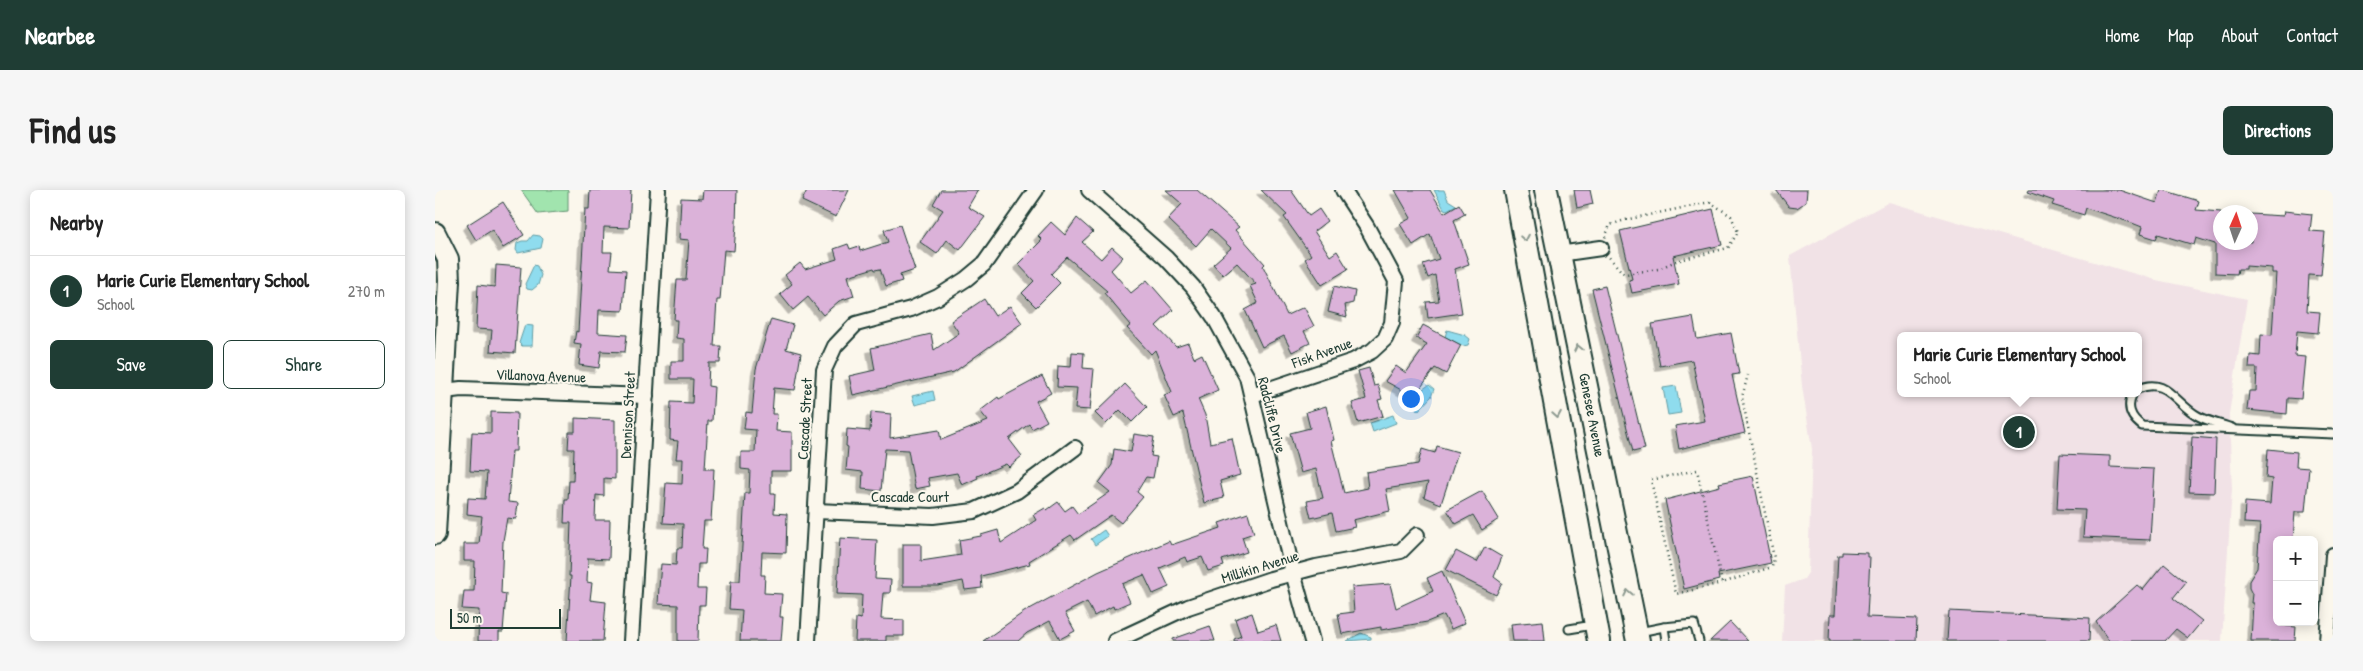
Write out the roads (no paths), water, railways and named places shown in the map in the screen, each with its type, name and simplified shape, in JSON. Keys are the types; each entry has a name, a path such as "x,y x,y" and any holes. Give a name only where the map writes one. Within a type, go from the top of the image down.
{"main road":[{"path":"1516,190 1597,633"},
{"name":"Genesee Avenue","path":"1546,190 1637,637"}],"street":[{"name":"Dennison Street","path":"631,641 658,190"},
{"name":"Cascade Street","path":"808,641 824,370 835,346 856,324 911,309 938,298 966,280 984,264 1036,190"},
{"name":"Radcliffe Drive","path":"1089,190 1166,258 1193,287 1213,317 1247,377 1293,573 1312,641"},
{"name":"Fisk Avenue","path":"1251,395 1353,361 1372,351 1385,339 1392,322 1396,281 1367,227 1343,190"},
{"path":"435,534 439,392 449,280 448,259 439,239"},
{"path":"1559,254 1601,248"},
{"name":"Villanova Avenue","path":"439,392 461,388 646,396"},
{"name":"Cascade Court","path":"816,511 933,516 974,511 1017,491 1075,448"},
{"name":"Millikin Avenue","path":"1115,641 1188,607 1293,573 1401,551 1417,535"},
{"path":"2327,641 2332,593 2333,555"}],"lane":[{"path":"2142,387 2148,385 2161,386 2197,415 2235,429"},
{"path":"2132,397 2130,411 2134,420 2142,426 2218,431 2235,429 2333,434"},
{"path":"1637,637 1664,627 1694,624 1699,641"},
{"path":"1664,627 1666,641"},
{"path":"1569,629 1597,633"}],"water":[{"path":"1434,190 1444,190 1448,200 1456,205 1447,210 1444,209"},
{"path":"533,235 540,236 543,239 541,248 518,253 516,250 517,243 528,241"},
{"path":"534,265 537,266 541,275 538,285 532,290 527,289 525,284"},
{"path":"525,325 533,326 532,346 522,346 519,343"},
{"path":"1447,330 1465,335 1470,339 1468,345 1463,346 1445,337"},
{"path":"1429,385 1434,389 1431,397 1418,411 1412,404 1419,396 1420,391"},
{"path":"1676,386 1681,413 1668,415 1663,388"},
{"path":"933,391 935,400 915,405 912,396"},
{"path":"1393,415 1396,423 1373,432 1370,423"},
{"path":"1104,530 1108,536 1095,545 1091,539"},
{"path":"1361,633 1371,637 1371,639 1347,641"}],"place":[{"name":"Marie Curie Elementary School","path":"2019,432"}]}
